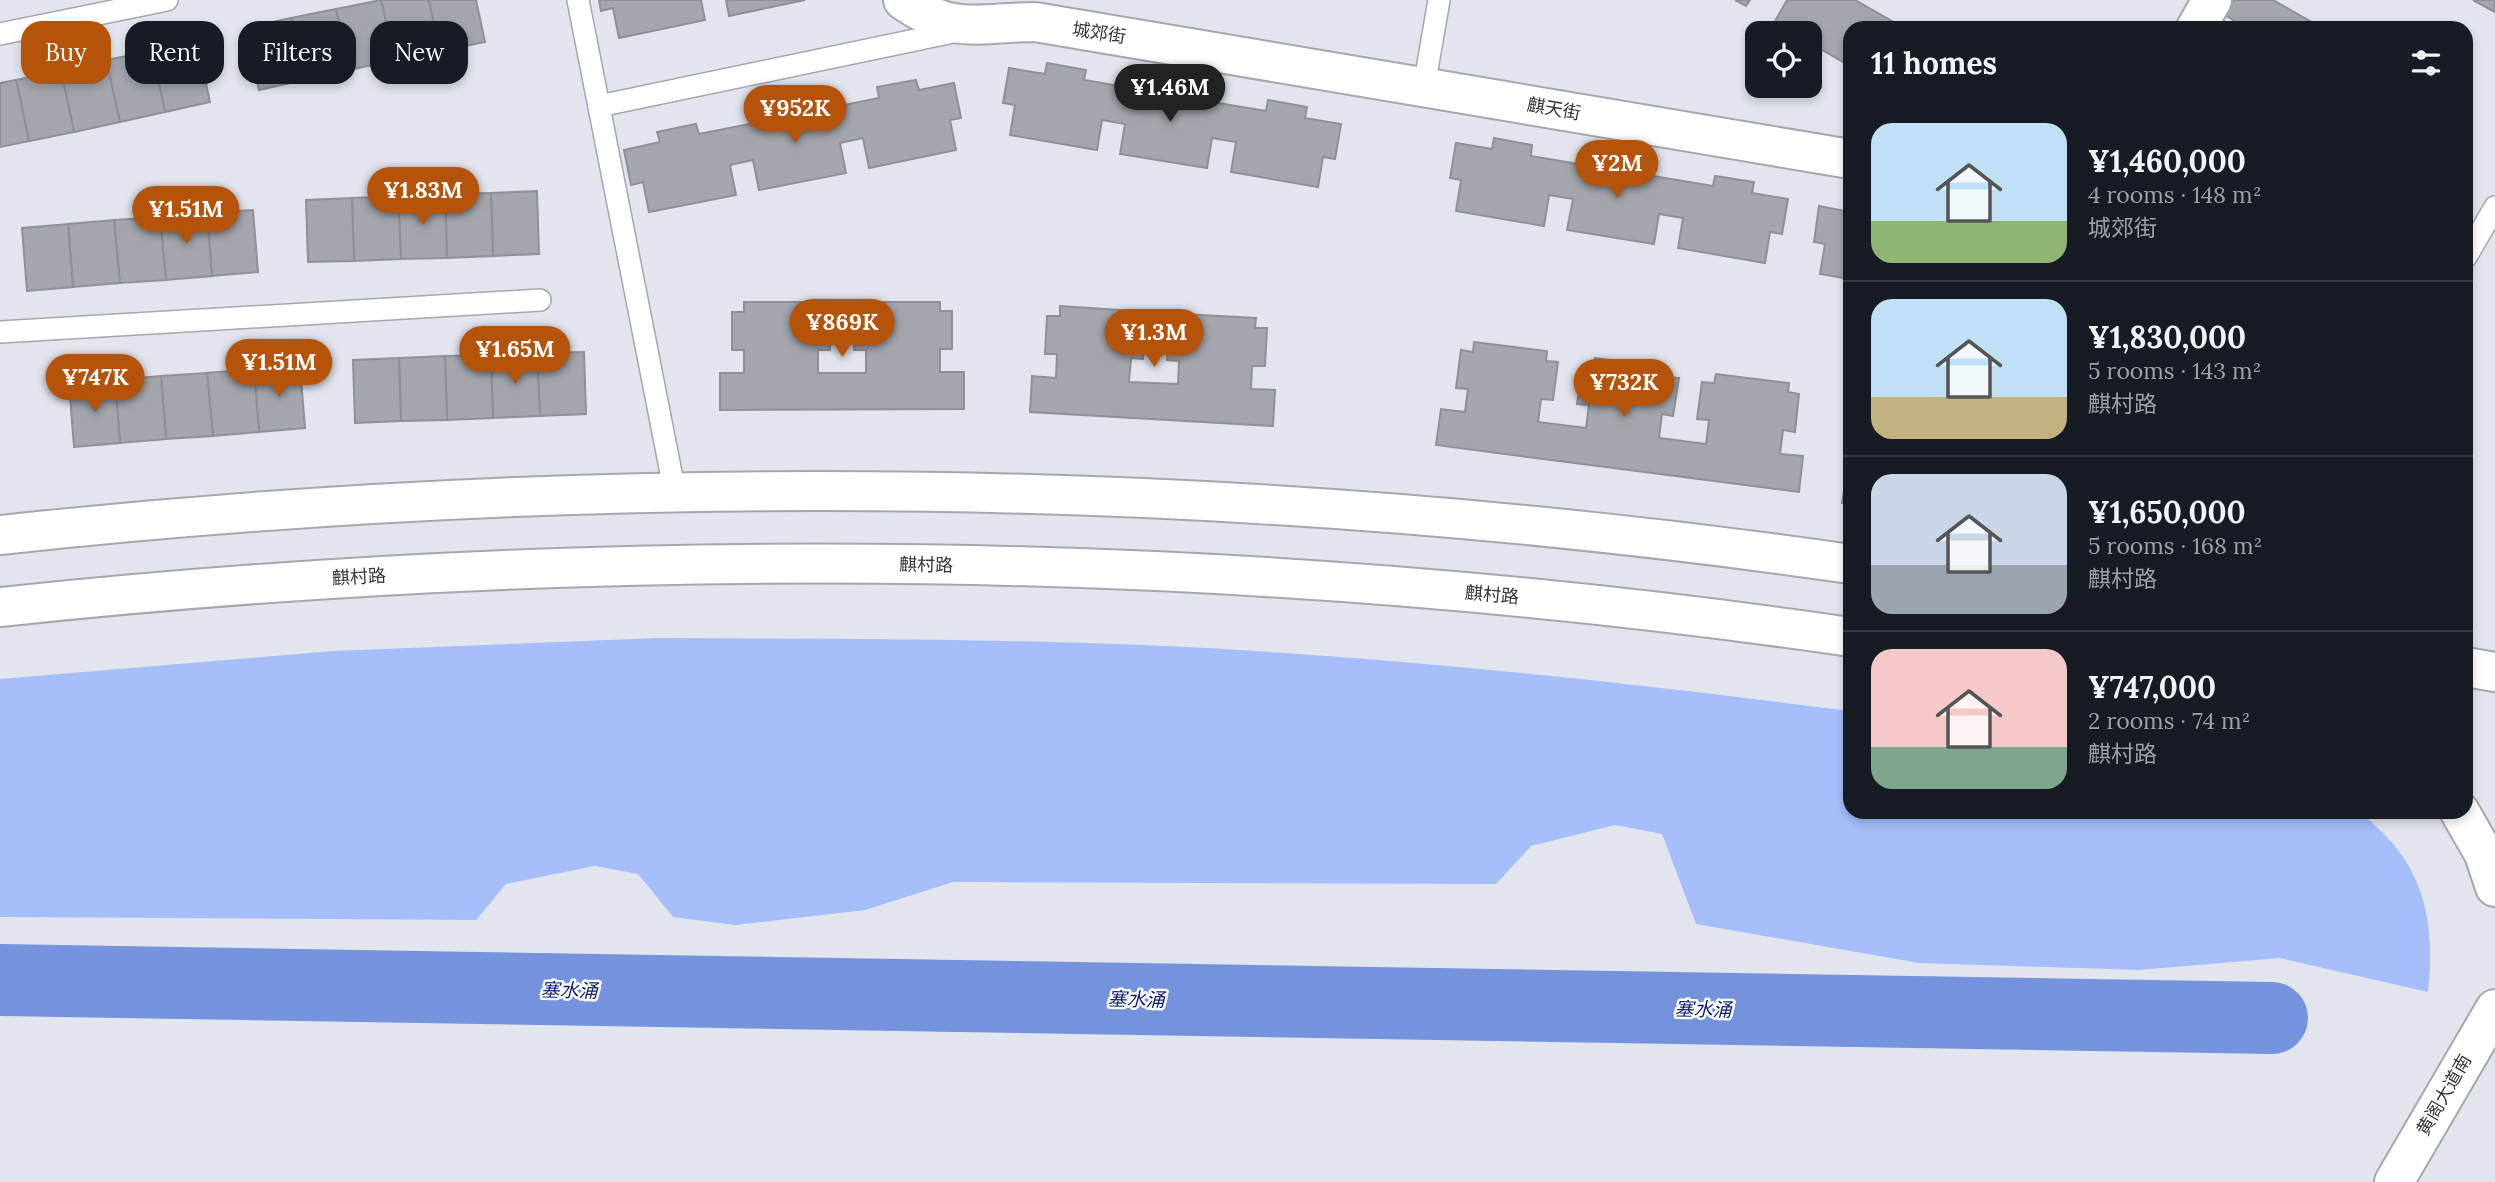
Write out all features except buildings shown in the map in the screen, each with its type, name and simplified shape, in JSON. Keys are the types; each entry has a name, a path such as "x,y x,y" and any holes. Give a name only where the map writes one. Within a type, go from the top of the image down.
{"street":[{"name":"城郊街","path":"903,0 935,19 977,27 1005,22 1035,22 1424,87"},
{"path":"2200,21 2212,0"},
{"name":"麒天街","path":"1424,87 1843,158"},
{"path":"0,535 306,508 675,493 937,492 1147,499 1343,511 1566,530 1843,564"},
{"name":"麒村路","path":"0,607 310,580 519,568 935,564 1144,571 1352,583 1559,601 1843,636"},
{"path":"2473,668 2495,672"},
{"path":"2464,819 2484,854 2495,887"},
{"name":"黄阁大道南","path":"2394,1182 2495,1009"},
{"path":"2377,1182 2431,1119"}],"lane":[{"path":"0,34 167,0"},
{"path":"578,0 675,493"},
{"path":"1424,87 1438,0"},
{"path":"599,106 977,27"},
{"path":"2473,245 2495,207"},
{"path":"0,332 540,300"}],"shaded area":[{"path":"658,638 986,640 1149,645 1313,655 1514,672 1843,710 1843,819 2367,819 2398,850 2411,870 2420,892 2427,914 2430,938 2428,992 2280,958 2139,970 1919,963 1696,924 1662,834 1615,825 1531,846 1496,884 953,882 865,910 735,925 673,917 638,874 595,866 506,884 476,920 0,917 0,679 333,651"}],"waterway":[{"name":"塞水涌","path":"0,980 2272,1018"}]}
